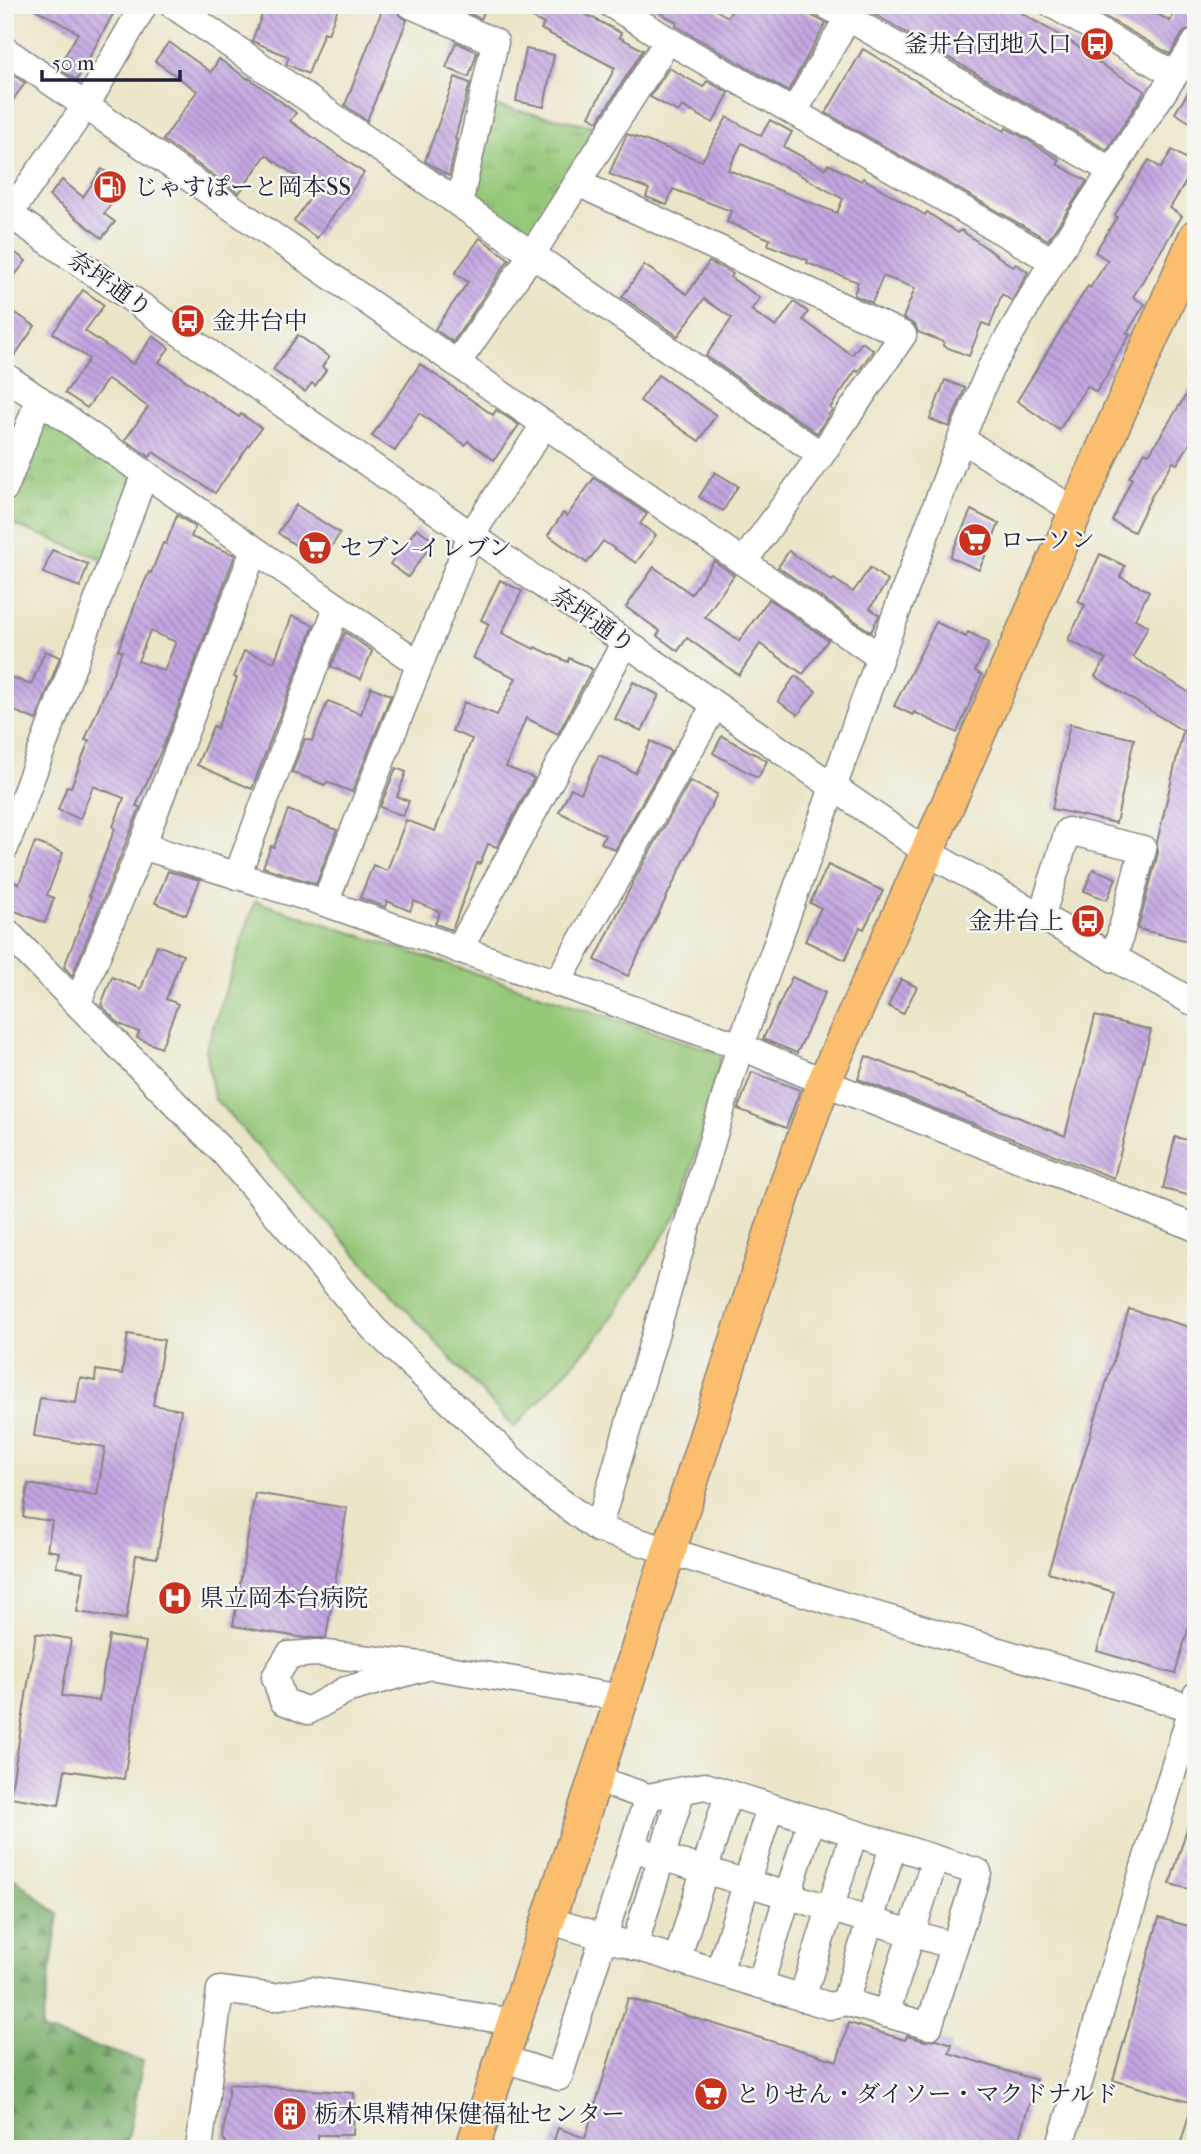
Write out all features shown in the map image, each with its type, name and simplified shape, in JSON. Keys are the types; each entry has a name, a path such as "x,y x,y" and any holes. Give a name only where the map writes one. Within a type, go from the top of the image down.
{"main road":[{"path":"472,2149 622,1698 787,1184 824,1082 1196,236"}],"street":[{"path":"7,215 87,104 144,5"},
{"path":"173,5 821,455"},
{"path":"411,5 495,42 459,204"},
{"path":"612,5 668,40 1053,261"},
{"path":"1053,5 1175,75"},
{"path":"794,113 843,9 1112,171"},
{"path":"458,362 533,254 668,40"},
{"path":"598,1529 740,1046 961,439 990,369 1053,261 1196,42"},
{"path":"5,50 87,104 880,657"},
{"path":"578,183 903,335 744,561"},
{"name":"奈坪通り","path":"7,215 927,852 1196,1004"},
{"path":"5,376 419,664"},
{"path":"5,488 39,399"},
{"path":"325,903 471,535 545,424"},
{"path":"961,439 1074,511"},
{"path":"5,848 145,474"},
{"path":"78,1002 142,846 254,550"},
{"path":"237,876 337,607"},
{"path":"459,950 625,642"},
{"path":"557,983 715,705"},
{"path":"1041,917 1068,831 1143,849 1114,959"},
{"path":"142,846 325,903 740,1046 824,1082 1196,1228"},
{"path":"5,930 225,1154 374,1329 541,1487 598,1529 849,1607 1194,1701 1059,2149"},
{"path":"430,1666 346,1690 308,1711 283,1701 275,1677 289,1655 317,1653 430,1666 622,1698"},
{"path":"548,1920 830,2006 845,2002 929,2026 978,1872 705,1786 648,1797 595,1779"},
{"path":"634,1947 682,1790"},
{"path":"677,1960 729,1794"},
{"path":"502,2058 559,2077 648,1797"},
{"path":"719,1972 770,1807"},
{"path":"760,1985 811,1820"},
{"path":"802,1998 854,1833"},
{"path":"845,2002 893,1846"},
{"path":"632,1848 954,1946"},
{"path":"886,2014 935,1859"},
{"path":"199,2149 219,1990 275,1997 312,1990 514,2022"}],"green space":[{"path":"490,105 605,128 536,235 521,237 466,198"},
{"path":"42,409 138,475 107,561 5,521 5,506"},
{"path":"255,901 722,1054 681,1208 605,1329 514,1428 214,1098 206,1049"},
{"path":"5,1870 59,1915 41,2030 143,2061 126,2149 5,2149"}],"building":[{"path":"28,5 118,5 77,80 58,68 78,33"},
{"path":"269,5 339,5 328,34 324,32 308,74 286,64 289,57 252,41 263,12 266,13"},
{"path":"384,5 395,5 399,15 407,20 367,121 345,105"},
{"path":"465,5 487,5 481,19 463,11"},
{"path":"509,5 569,5 621,33 619,37 643,50 598,121 589,116 615,68 541,29 544,24"},
{"path":"646,5 707,5 728,17 735,5 792,5 826,23 788,91 676,26 677,22"},
{"path":"879,5 1008,5 1096,57 1094,60 1145,91 1107,150 874,14"},
{"path":"1085,5 1141,5 1170,21 1178,5 1196,5 1196,26 1183,33 1170,54"},
{"path":"169,42 211,72 219,59 249,78 296,113 290,121 364,173 317,238 294,221 316,190 266,155 239,193 163,140 197,91 155,61"},
{"path":"456,42 477,52 469,77 446,68"},
{"path":"526,49 554,55 544,107 516,101"},
{"path":"863,49 951,102 1004,131 1006,128 1028,140 1059,160 1057,164 1087,181 1048,240 826,113"},
{"path":"669,68 703,87 707,81 729,93 713,123 682,106 678,112 650,97"},
{"path":"5,69 25,83 5,111"},
{"path":"455,77 470,83 455,139 457,140 449,176 425,161"},
{"path":"1196,80 1196,126 1175,113"},
{"path":"727,117 761,136 770,120 792,132 784,147 825,169 828,164 861,181 863,178 925,215 927,212 958,233 961,230 1013,267 1016,264 1028,272 1012,301 1002,294 990,326 982,323 969,356 918,332 916,326 903,318 915,288 883,276 872,303 854,295 858,282 807,263 808,260 768,245 770,239 727,222 731,211 673,189 667,205 646,197 649,189 609,174 627,134 702,161","holes":["742,143 843,199 837,213 728,170"]},
{"path":"1172,150 1196,165 1170,208 1182,216 1133,297 1145,304 1127,333 1130,335 1111,365 1113,366 1096,392 1087,386 1059,430 1017,401 1088,286 1090,288 1108,260 1095,252 1134,183 1149,160 1161,168"},
{"path":"102,169 124,185 104,214 115,222 102,238 49,196 62,180 83,197"},
{"path":"480,238 509,259 453,342 435,329 468,282 455,273"},
{"path":"5,245 26,261 5,288"},
{"path":"709,262 729,271 733,274 730,277 760,298 751,310 776,327 794,302 808,312 803,320 852,355 862,342 873,350 830,408 832,410 817,433 706,356 732,318 704,299 678,336 622,297 644,265 687,294"},
{"path":"83,290 104,305 85,331 133,364 153,336 169,348 159,362 239,417 241,414 261,428 215,493 153,452 150,457 125,440 148,407 108,379 87,408 65,393 89,359 53,333"},
{"path":"5,306 35,326 15,355 5,348"},
{"path":"298,335 329,357 322,367 326,370 315,386 312,383 305,392 273,370"},
{"path":"420,364 493,415 496,410 519,425 494,460 468,441 465,445 419,413 395,451 372,436"},
{"path":"658,375 716,415 699,441 640,401"},
{"path":"1196,379 1196,434 1177,464 1173,462 1151,497 1134,532 1112,521 1132,478 1129,477 1145,452 1149,454"},
{"path":"945,380 965,388 949,427 930,419"},
{"path":"715,472 738,486 723,511 699,497"},
{"path":"594,478 647,514 640,524 656,535 636,563 603,541 587,563 548,535 563,513 567,516"},
{"name":"セブン-イレブン","path":"296,505 340,533 321,563 278,533"},
{"name":"ローソン","path":"971,510 999,524 979,570 950,557"},
{"path":"177,515 195,527 191,537 235,555 165,742 136,806 140,807 72,976 64,967 124,798 93,786 80,819 58,810 67,786 71,787 89,741 85,740 122,651 118,650 138,597 163,543 166,544","holes":["150,631 176,642 164,671 138,661"]},
{"path":"417,528 434,541 408,577 390,564"},
{"path":"52,550 88,564 80,587 43,573"},
{"path":"789,551 853,592 870,568 888,581 870,608 879,615 871,632 778,567"},
{"path":"1100,554 1125,566 1120,577 1149,591 1135,619 1148,626 1133,657 1196,697 1196,916 1189,941 1138,929 1158,853 1157,842 1183,731 1095,676 1106,659 1068,640 1085,605 1078,602"},
{"path":"714,561 734,575 705,617 739,641 769,599 828,640 803,674 760,644 739,675 687,638 678,651 657,636 660,631 626,607 654,567 691,594"},
{"path":"500,580 522,591 502,633 534,649 535,647 568,662 569,658 592,669 558,734 526,718 506,767 534,778 497,847 488,844 480,864 477,863 452,930 435,924 440,912 414,901 410,911 387,901 385,907 360,898 373,865 387,871 406,820 435,831 472,739 452,731 464,702 497,715 516,678 473,658 489,624 481,620"},
{"path":"292,616 314,625 252,789 197,765 213,726 217,728 237,678 234,677 244,651 274,662"},
{"path":"936,622 966,637 968,632 989,643 975,671 982,675 957,733 914,712 913,715 894,706"},
{"path":"345,632 372,651 361,679 331,667"},
{"path":"45,651 60,657 36,720 5,707 5,675 31,685"},
{"path":"795,676 816,691 798,715 778,701"},
{"path":"633,682 659,695 642,731 615,719"},
{"path":"371,687 391,695 352,792 292,772 305,739 312,741 328,701 361,714"},
{"path":"1070,724 1134,739 1116,823 1052,809"},
{"path":"722,736 767,761 758,778 713,753"},
{"path":"651,741 671,751 615,850 601,843 605,835 559,812 571,788 581,793 599,755 635,773"},
{"path":"396,768 406,772 397,797 409,801 403,816 380,807"},
{"path":"690,781 717,794 628,976 595,960 634,880"},
{"path":"288,810 337,830 316,884 263,867"},
{"path":"35,842 63,853 47,895 54,898 45,923 5,907 5,878 19,884"},
{"path":"828,865 883,891 864,929 860,927 845,960 805,941 821,908 810,903"},
{"path":"1093,869 1116,878 1107,900 1084,891"},
{"path":"168,871 200,880 186,915 155,903"},
{"path":"157,945 183,955 166,999 178,1004 161,1048 137,1038 139,1032 119,1024 101,1005 112,977 141,989"},
{"path":"792,977 825,993 797,1053 763,1039"},
{"path":"901,979 917,987 903,1014 888,1006"},
{"path":"1095,1016 1151,1030 1114,1178 858,1079 866,1056 1065,1136"},
{"path":"752,1072 800,1090 786,1128 738,1109"},
{"path":"1175,1137 1196,1142 1196,1197 1163,1189"},
{"path":"1129,1309 1196,1329 1196,1617 1192,1616 1175,1674 1097,1651 1114,1592 1048,1572"},
{"path":"128,1334 164,1340 153,1405 181,1410 157,1558 136,1555 126,1619 77,1612 84,1572 56,1567 59,1552 47,1550 52,1521 23,1517 28,1484 97,1495 105,1447 34,1436 40,1398 76,1403 80,1378 95,1381 96,1370 122,1374"},
{"path":"255,1493 347,1508 326,1638 305,1638 233,1626"},
{"path":"36,1633 71,1639 62,1696 99,1701 109,1636 146,1642 124,1779 65,1770 59,1805 10,1797"},
{"path":"1192,1812 1196,1813 1196,1891 1170,1884"},
{"path":"1159,1918 1196,1928 1196,2104 1113,2080"},
{"path":"628,1998 837,2061 849,2023 905,2040 907,2036 925,2041 937,2039 952,2044 949,2053 1036,2080 1016,2149 551,2149 558,2128 585,2138"},
{"name":"栃木県精神保健福祉センター","path":"229,2084 354,2093 353,2135 318,2135 318,2149 228,2149 223,2137"},
{"path":"1192,2105 1196,2106 1196,2149 1179,2149"}],"place":[{"name":"釜井台団地入口","path":"1097,44"},
{"name":"じゃすぽーと岡本SS","path":"110,187"},
{"name":"金井台中","path":"188,321"},
{"name":"ローソン","path":"975,540"},
{"name":"セブン-イレブン","path":"315,548"},
{"name":"金井台上","path":"1088,921"},
{"name":"県立岡本台病院","path":"175,1598"},
{"name":"とりせん・ダイソー・マクドナルド","path":"711,2094"},
{"name":"栃木県精神保健福祉センター","path":"290,2114"}]}
